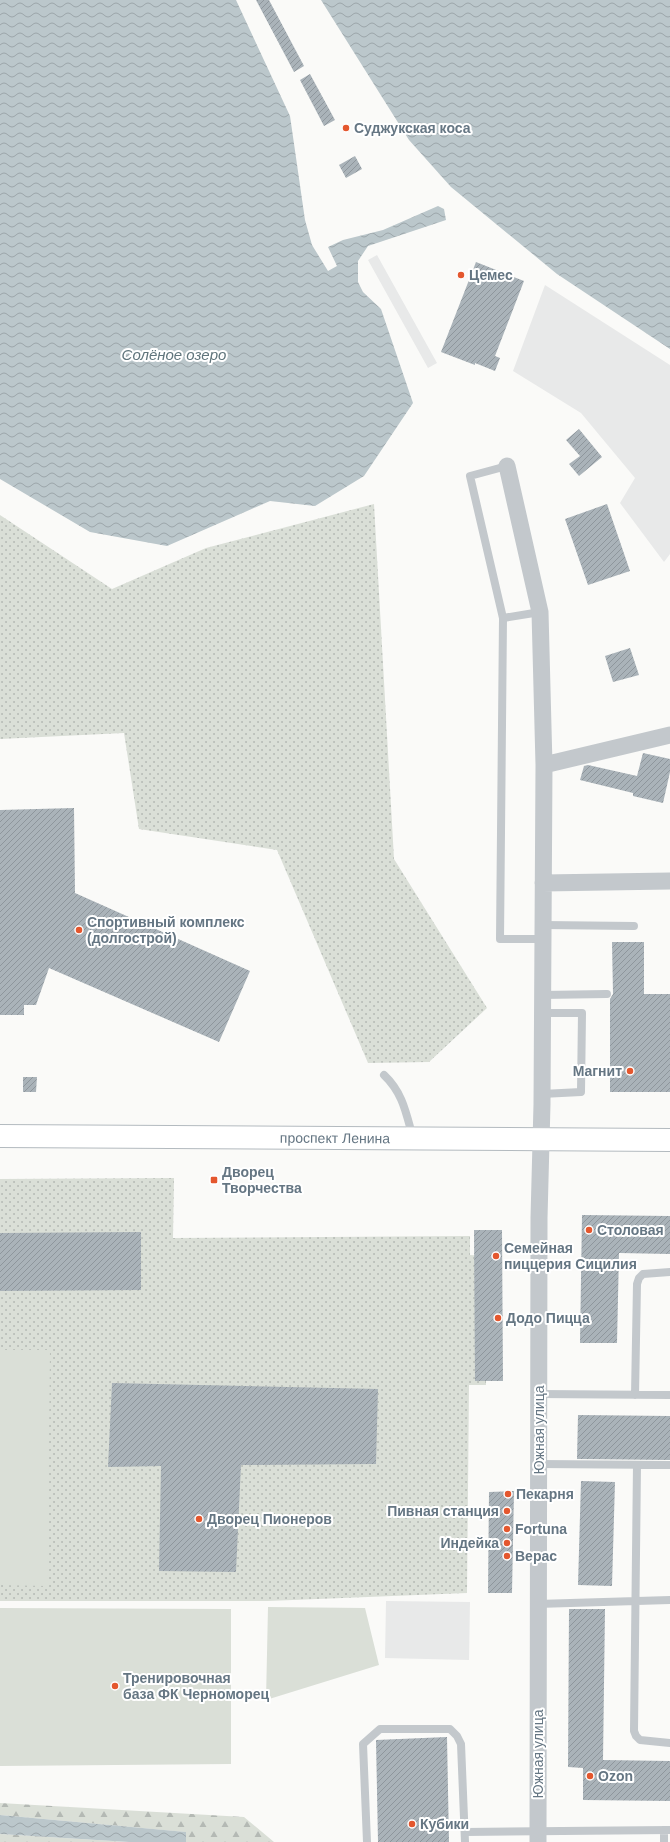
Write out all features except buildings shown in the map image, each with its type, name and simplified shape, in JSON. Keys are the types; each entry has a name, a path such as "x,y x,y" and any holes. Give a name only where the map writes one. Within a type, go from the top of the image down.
{"street":[{"name":"Южная улица","path":"507,466 540,612 544,765 542,1094 539,1218 537,1604 538,1836"},
{"path":"544,765 670,735"},
{"path":"543,883 670,881"},
{"name":"проспект Ленина","path":"0,1136 670,1140"}],"lane":[{"path":"507,466 470,476 503,618 500,938 543,932 634,926"},
{"path":"503,618 540,612"},
{"path":"542,995 606,994"},
{"path":"542,1013 582,1013 581,1092 542,1094"},
{"path":"384,1075 395,1085 413,1138"},
{"path":"635,1395 637,1284 639,1278 643,1274 670,1272"},
{"path":"539,1394 670,1395"},
{"path":"538,1464 670,1465"},
{"path":"637,1465 634,1601 634,1731 640,1740 670,1743"},
{"path":"537,1604 670,1600"},
{"path":"366,1842 363,1744 380,1729 450,1729 457,1736 461,1744 466,1832 465,1842"},
{"path":"466,1832 538,1836 667,1830 664,1842"}],"shaded area":[{"path":"377,255 437,363 428,368 368,260"},
{"path":"545,285 670,365 670,554 664,562 620,503 635,478 581,413 513,371"},
{"path":"386,1601 470,1602 469,1660 385,1658"}],"green space":[{"path":"374,504 394,859 487,1008 429,1062 368,1063 277,850 139,829 124,733 0,739 0,515 112,589 206,548"},
{"path":"174,1178 173,1238 470,1236 470,1255 486,1256 486,1385 469,1385 467,1593 268,1601 0,1601 0,1179"},
{"path":"0,1350 50,1350 47,1586 0,1585"},
{"path":"268,1607 365,1608 379,1665 266,1700"},
{"name":"Тренировочная база ФК Черноморец","path":"0,1608 231,1609 231,1764 0,1766"},
{"path":"0,1803 244,1817 274,1842 186,1842 185,1832 0,1815"},
{"path":"0,1834 129,1842 0,1842"}],"water":[{"name":"Солёное озеро","path":"0,0 236,0 290,116 305,220 312,245 328,271 337,266 328,247 343,240 383,230 438,206 444,209 446,220 368,246 358,261 358,282 363,292 381,309 413,403 364,476 315,506 270,501 167,546 90,532 0,479"},
{"path":"321,0 670,0 670,349 557,274 451,187 409,140"},
{"path":"0,1815 186,1832 186,1842 129,1842 0,1834"}],"place":[{"name":"Суджукская коса","path":"346,128"},
{"name":"Цемес","path":"461,275"},
{"name":"Спортивный комплекс (долгострой)","path":"79,930"},
{"name":"Магнит","path":"630,1071"},
{"name":"Дворец Творчества","path":"214,1180"},
{"name":"Столовая","path":"589,1230"},
{"name":"Семейная пиццерия Сицилия","path":"496,1256"},
{"name":"Додо Пицца","path":"498,1318"},
{"name":"Пекарня","path":"508,1494"},
{"name":"Пивная станция","path":"507,1511"},
{"name":"Дворец Пионеров","path":"199,1519"},
{"name":"Fortuna","path":"507,1529"},
{"name":"Индейка","path":"507,1543"},
{"name":"Верас","path":"507,1556"},
{"name":"Тренировочная база ФК Черноморец","path":"115,1686"},
{"name":"Ozon","path":"590,1776"},
{"name":"Кубики","path":"412,1824"}]}
